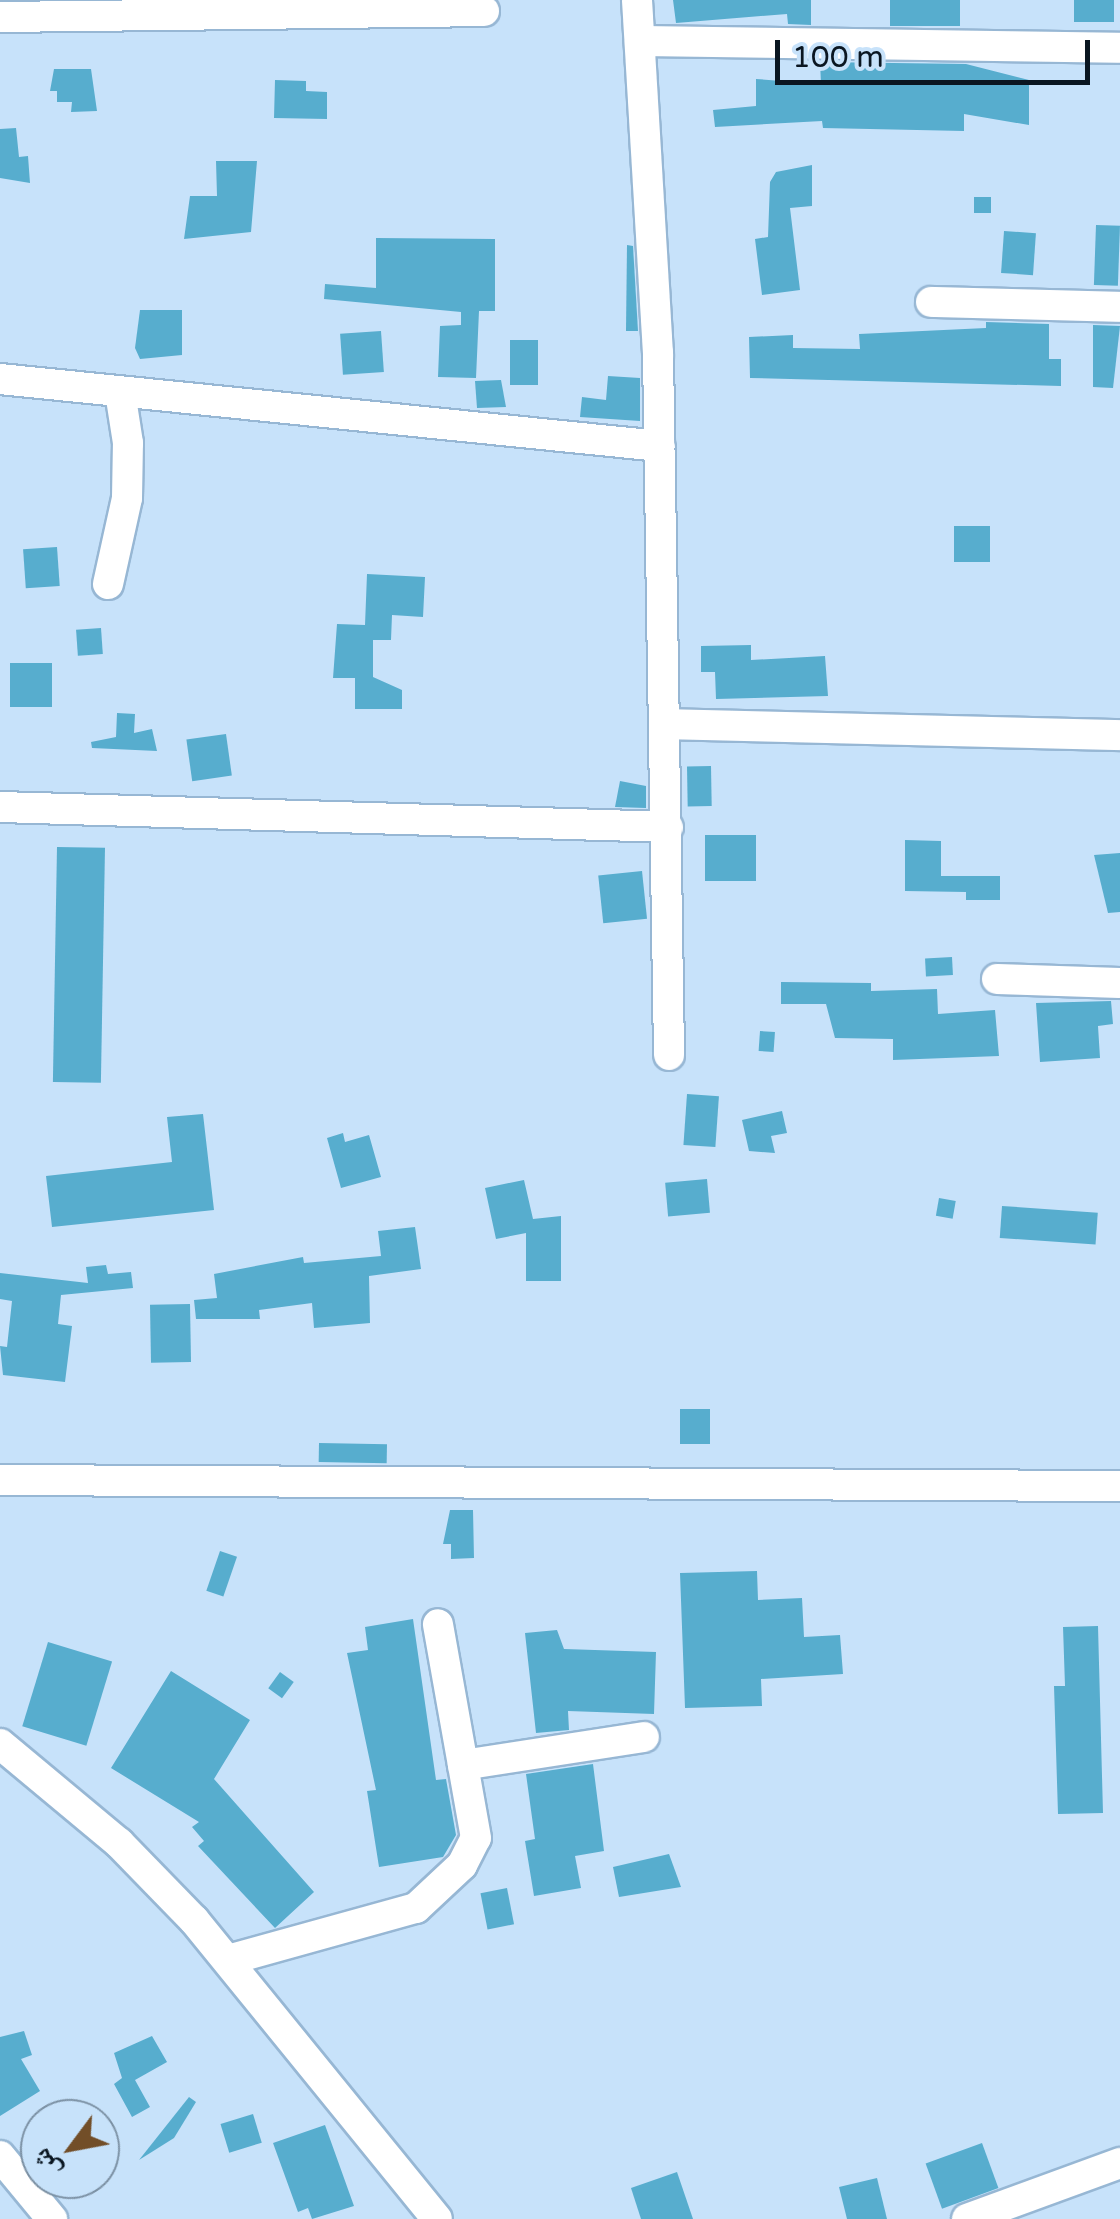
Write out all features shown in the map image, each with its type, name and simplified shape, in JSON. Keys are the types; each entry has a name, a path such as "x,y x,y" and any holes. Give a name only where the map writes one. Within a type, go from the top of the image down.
{"street":[{"path":"637,0 660,446 669,1056"},
{"path":"0,17 484,11"},
{"path":"640,40 1120,48"},
{"path":"931,302 1120,308"},
{"path":"0,380 660,446"},
{"path":"108,584 127,498 128,444 120,392"},
{"path":"667,724 1120,734"},
{"path":"0,807 668,827"},
{"path":"997,979 1120,983"},
{"path":"0,1480 1120,1486"},
{"path":"228,1960 416,1908 462,1865 476,1838 438,1624"},
{"path":"463,1765 644,1737"},
{"path":"0,1744 119,1843 228,1960 437,2219"},
{"path":"0,2156 41,2217"},
{"path":"967,2219 1120,2164"}],"building":[{"path":"673,0 811,0 811,25 788,24 787,14 676,23"},
{"path":"890,0 960,0 960,26 890,26"},
{"path":"1074,0 1114,0 1114,22 1074,22"},
{"path":"820,62 966,64 1029,80 1029,125 964,114 964,131 823,128 822,121 715,127 713,110 756,106 756,79 821,84"},
{"path":"54,69 91,69 97,111 71,112 72,102 57,102 57,91 50,91"},
{"path":"275,80 306,81 306,91 327,92 327,119 274,118"},
{"path":"16,128 19,157 28,156 30,183 0,178 0,129"},
{"path":"216,161 257,161 251,232 184,239 190,196 217,196"},
{"path":"812,165 812,206 790,208 800,290 762,295 755,239 768,237 770,182 776,172"},
{"path":"974,197 991,197 991,213 974,213"},
{"path":"1096,225 1120,226 1118,286 1094,285"},
{"path":"1004,231 1036,233 1033,275 1001,273"},
{"path":"376,238 495,239 495,311 479,311 476,378 438,377 440,326 461,325 461,312 324,299 325,284 376,288"},
{"path":"627,245 633,246 638,331 626,331"},
{"path":"140,310 182,310 182,355 140,359 135,348"},
{"path":"986,322 1049,324 1049,359 1061,359 1061,386 750,378 749,337 793,335 793,348 860,349 859,334 986,328"},
{"path":"1093,325 1120,326 1113,388 1093,387"},
{"path":"381,331 384,372 343,375 340,334"},
{"path":"510,340 538,340 538,385 510,385"},
{"path":"608,376 640,378 640,421 580,417 582,397 606,400"},
{"path":"501,380 506,407 477,408 475,381"},
{"path":"954,526 990,526 990,562 954,562"},
{"path":"57,547 60,586 26,588 23,549"},
{"path":"367,574 425,577 423,617 392,615 391,640 373,640 373,677 402,690 402,709 355,709 355,678 333,678 337,624 365,625"},
{"path":"101,628 103,654 78,656 76,630"},
{"path":"751,645 751,660 825,656 828,696 716,699 715,672 701,672 701,646"},
{"path":"10,663 52,663 52,707 10,707"},
{"path":"117,713 135,714 134,733 152,729 157,751 92,748 91,742 116,737"},
{"path":"226,734 232,776 192,781 186,740"},
{"path":"687,766 711,766 712,806 688,806"},
{"path":"620,781 646,786 646,808 615,807"},
{"path":"705,835 756,835 756,881 705,881"},
{"path":"905,840 941,841 941,876 1000,876 1000,900 966,900 966,892 905,891"},
{"path":"57,847 105,848 101,1083 53,1082"},
{"path":"1120,853 1120,912 1108,913 1094,855"},
{"path":"642,871 647,919 603,923 598,876"},
{"path":"952,957 953,975 926,976 925,958"},
{"path":"781,982 871,983 871,991 937,989 938,1014 995,1010 999,1056 893,1060 893,1039 835,1038 826,1004 781,1004"},
{"path":"1111,1001 1113,1024 1098,1026 1100,1058 1040,1062 1036,1003"},
{"path":"760,1031 775,1032 774,1052 759,1051"},
{"path":"687,1094 719,1096 715,1147 683,1145"},
{"path":"782,1111 787,1133 771,1136 775,1153 749,1151 742,1120"},
{"path":"203,1114 214,1210 52,1227 46,1176 172,1162 167,1117"},
{"path":"343,1133 345,1142 369,1135 381,1177 341,1188 327,1138"},
{"path":"707,1179 710,1213 668,1217 665,1183"},
{"path":"524,1180 533,1219 561,1216 561,1281 526,1281 526,1233 496,1239 485,1188"},
{"path":"939,1198 956,1201 953,1219 936,1216"},
{"path":"1002,1206 1098,1213 1096,1245 1000,1238"},
{"path":"415,1227 421,1269 369,1276 370,1323 314,1328 312,1303 259,1310 260,1319 196,1319 194,1300 217,1298 214,1274 303,1257 304,1263 381,1256 378,1231"},
{"path":"106,1265 108,1274 131,1272 133,1288 61,1295 58,1324 72,1326 65,1382 3,1375 0,1346 7,1347 12,1301 0,1299 0,1273 88,1283 86,1267"},
{"path":"190,1304 191,1362 151,1363 150,1305"},
{"path":"680,1409 710,1409 710,1444 680,1444"},
{"path":"319,1443 387,1444 387,1463 319,1462"},
{"path":"450,1510 473,1510 474,1558 451,1559 451,1544 443,1544"},
{"path":"220,1551 237,1557 223,1597 206,1591"},
{"path":"757,1571 758,1600 802,1598 804,1637 840,1635 843,1674 761,1679 762,1706 685,1708 680,1573"},
{"path":"413,1619 436,1780 446,1779 456,1835 443,1857 379,1867 367,1791 376,1790 347,1653 368,1650 365,1627"},
{"path":"1098,1626 1103,1813 1058,1814 1054,1686 1065,1686 1063,1627"},
{"path":"557,1630 564,1649 656,1652 654,1714 568,1711 569,1730 536,1733 525,1633"},
{"path":"48,1642 112,1662 86,1746 22,1726"},
{"path":"171,1671 250,1720 214,1779 314,1892 275,1928 198,1846 204,1841 192,1827 199,1822 111,1768"},
{"path":"280,1672 294,1682 282,1698 268,1688"},
{"path":"593,1764 604,1851 575,1856 581,1888 534,1896 525,1841 535,1839 526,1774"},
{"path":"669,1854 681,1887 619,1897 613,1867"},
{"path":"507,1888 514,1924 488,1929 480,1893"},
{"path":"24,2031 32,2055 21,2059 40,2091 20,2099 20,2104 0,2116 0,2037"},
{"path":"152,2036 167,2062 135,2080 150,2107 132,2117 114,2084 122,2078 114,2053"},
{"path":"189,2097 196,2102 174,2138 139,2160"},
{"path":"253,2114 262,2143 229,2153 220,2124"},
{"path":"325,2125 354,2206 312,2219 308,2208 298,2212 273,2143"},
{"path":"982,2143 998,2188 942,2209 926,2164"},
{"path":"677,2172 693,2219 641,2219 631,2188"},
{"path":"877,2178 887,2219 847,2219 839,2187"}]}
